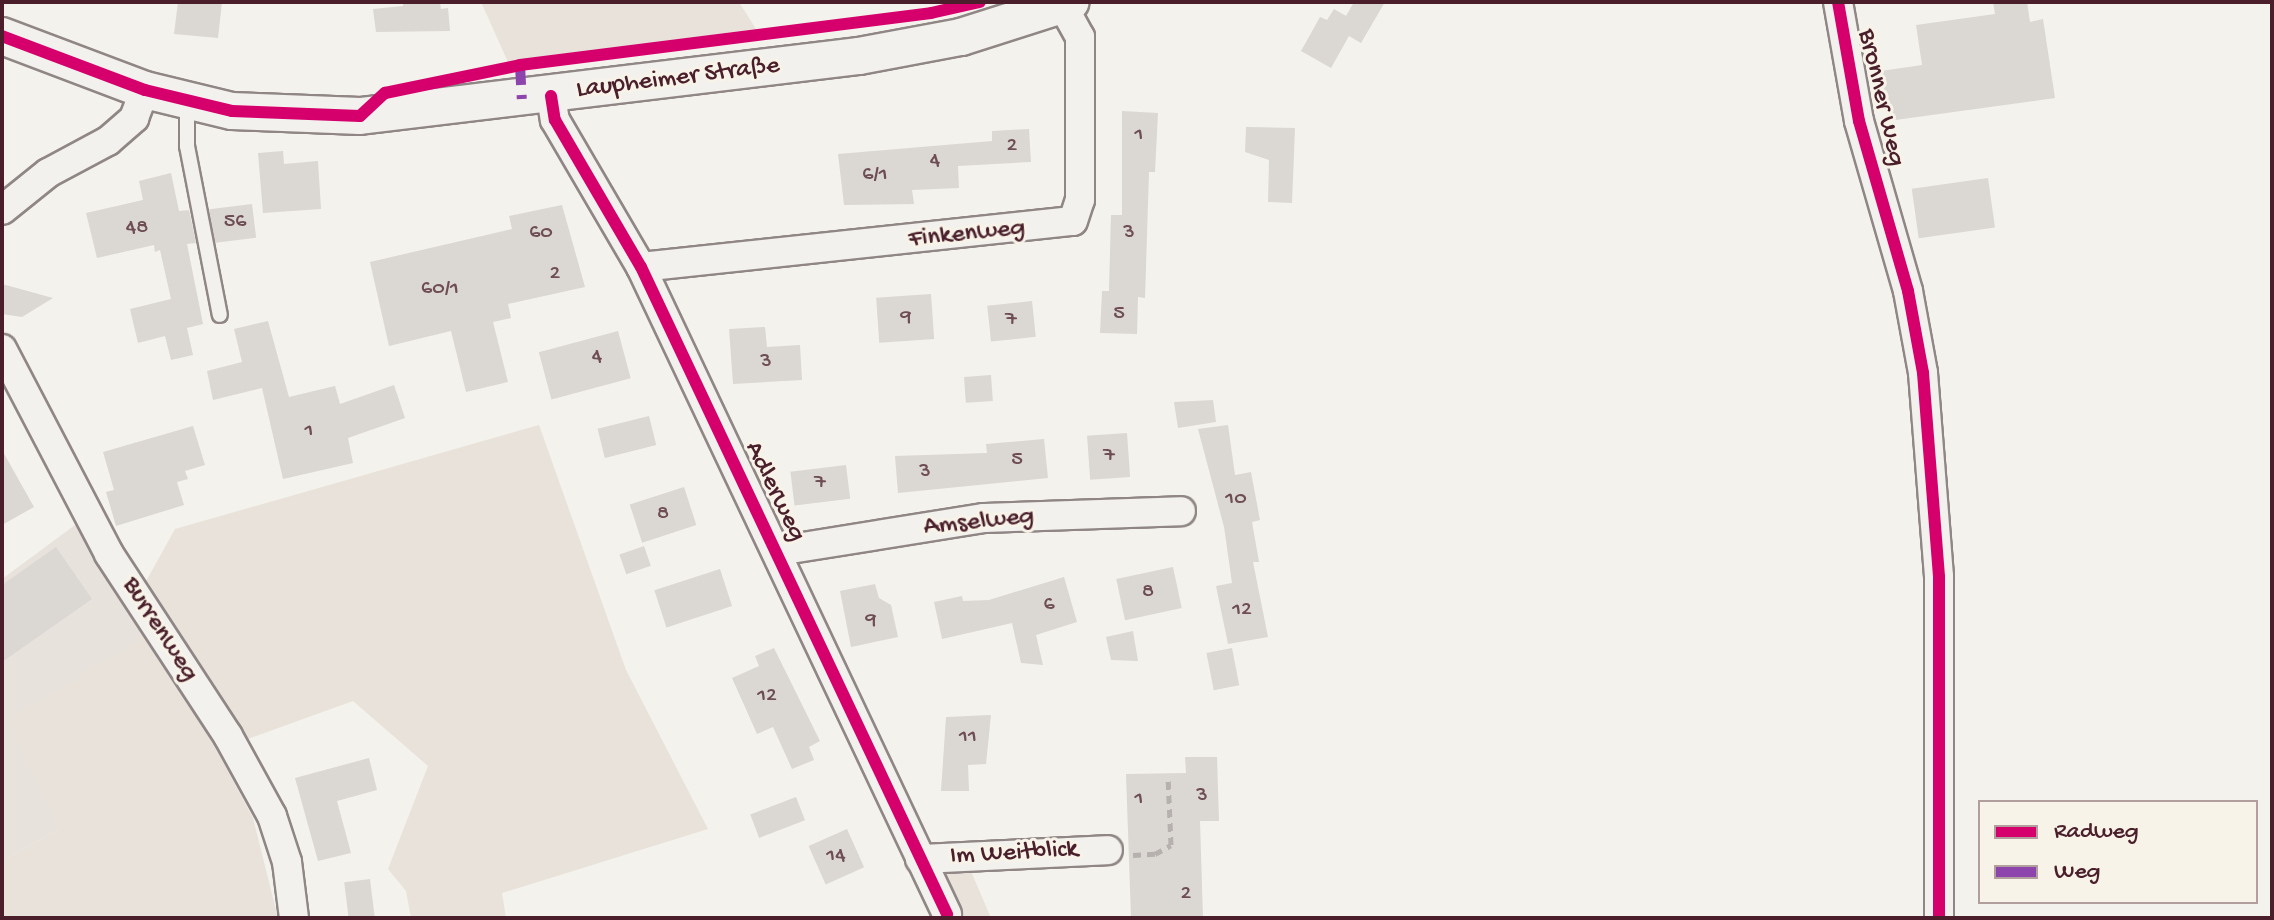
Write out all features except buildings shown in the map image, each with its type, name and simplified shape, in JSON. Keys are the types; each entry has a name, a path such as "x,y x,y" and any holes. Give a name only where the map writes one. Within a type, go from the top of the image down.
{"street":[{"name":"Bronner Weg","path":"1838,2 1859,121 1908,291 1923,373 1936,546 1939,918"},
{"name":"Laupheimer Straße","path":"2,36 145,90 232,111 360,116 551,96 859,56 961,37 1067,4"},
{"name":"Finkenweg","path":"641,267 1073,221 1080,200 1080,37 1067,4"},
{"path":"2,210 48,173 108,141 134,118 145,90"},
{"name":"Adlerweg","path":"551,96 555,120 641,267 778,551 947,914"},
{"name":"Burrenweg","path":"2,349 109,554 228,736 272,816 287,862 294,918"},
{"name":"Amselweg","path":"778,551 984,518 1181,511"},
{"name":"Im Weitblick","path":"920,859 1118,852"}],"lane":[{"path":"187,100 187,146 220,315"}],"path":[{"path":"1118,852 1155,854 1171,845 1168,776"}],"shaded area":[{"path":"481,2 739,2 756,29 508,62"},
{"path":"539,425 626,670 708,829 502,893 506,918 411,918 406,891 388,869 428,766 353,701 242,741 144,585 175,529"},
{"path":"75,525 147,635 59,829 2,861 2,579"},
{"path":"147,635 191,702 253,818 278,918 2,918 2,861 59,829 8,721"},
{"path":"970,869 991,918 959,918 940,875"}],"marked path":[{"path":"520,65 522,99"}],"cycle path":[{"path":"2,36 145,90 232,111 360,116 385,93 520,65 931,13 980,2"},
{"path":"1838,2 1859,121 1908,291 1923,373 1939,577 1939,918"},
{"path":"551,96 555,120 641,267 947,914"}]}
